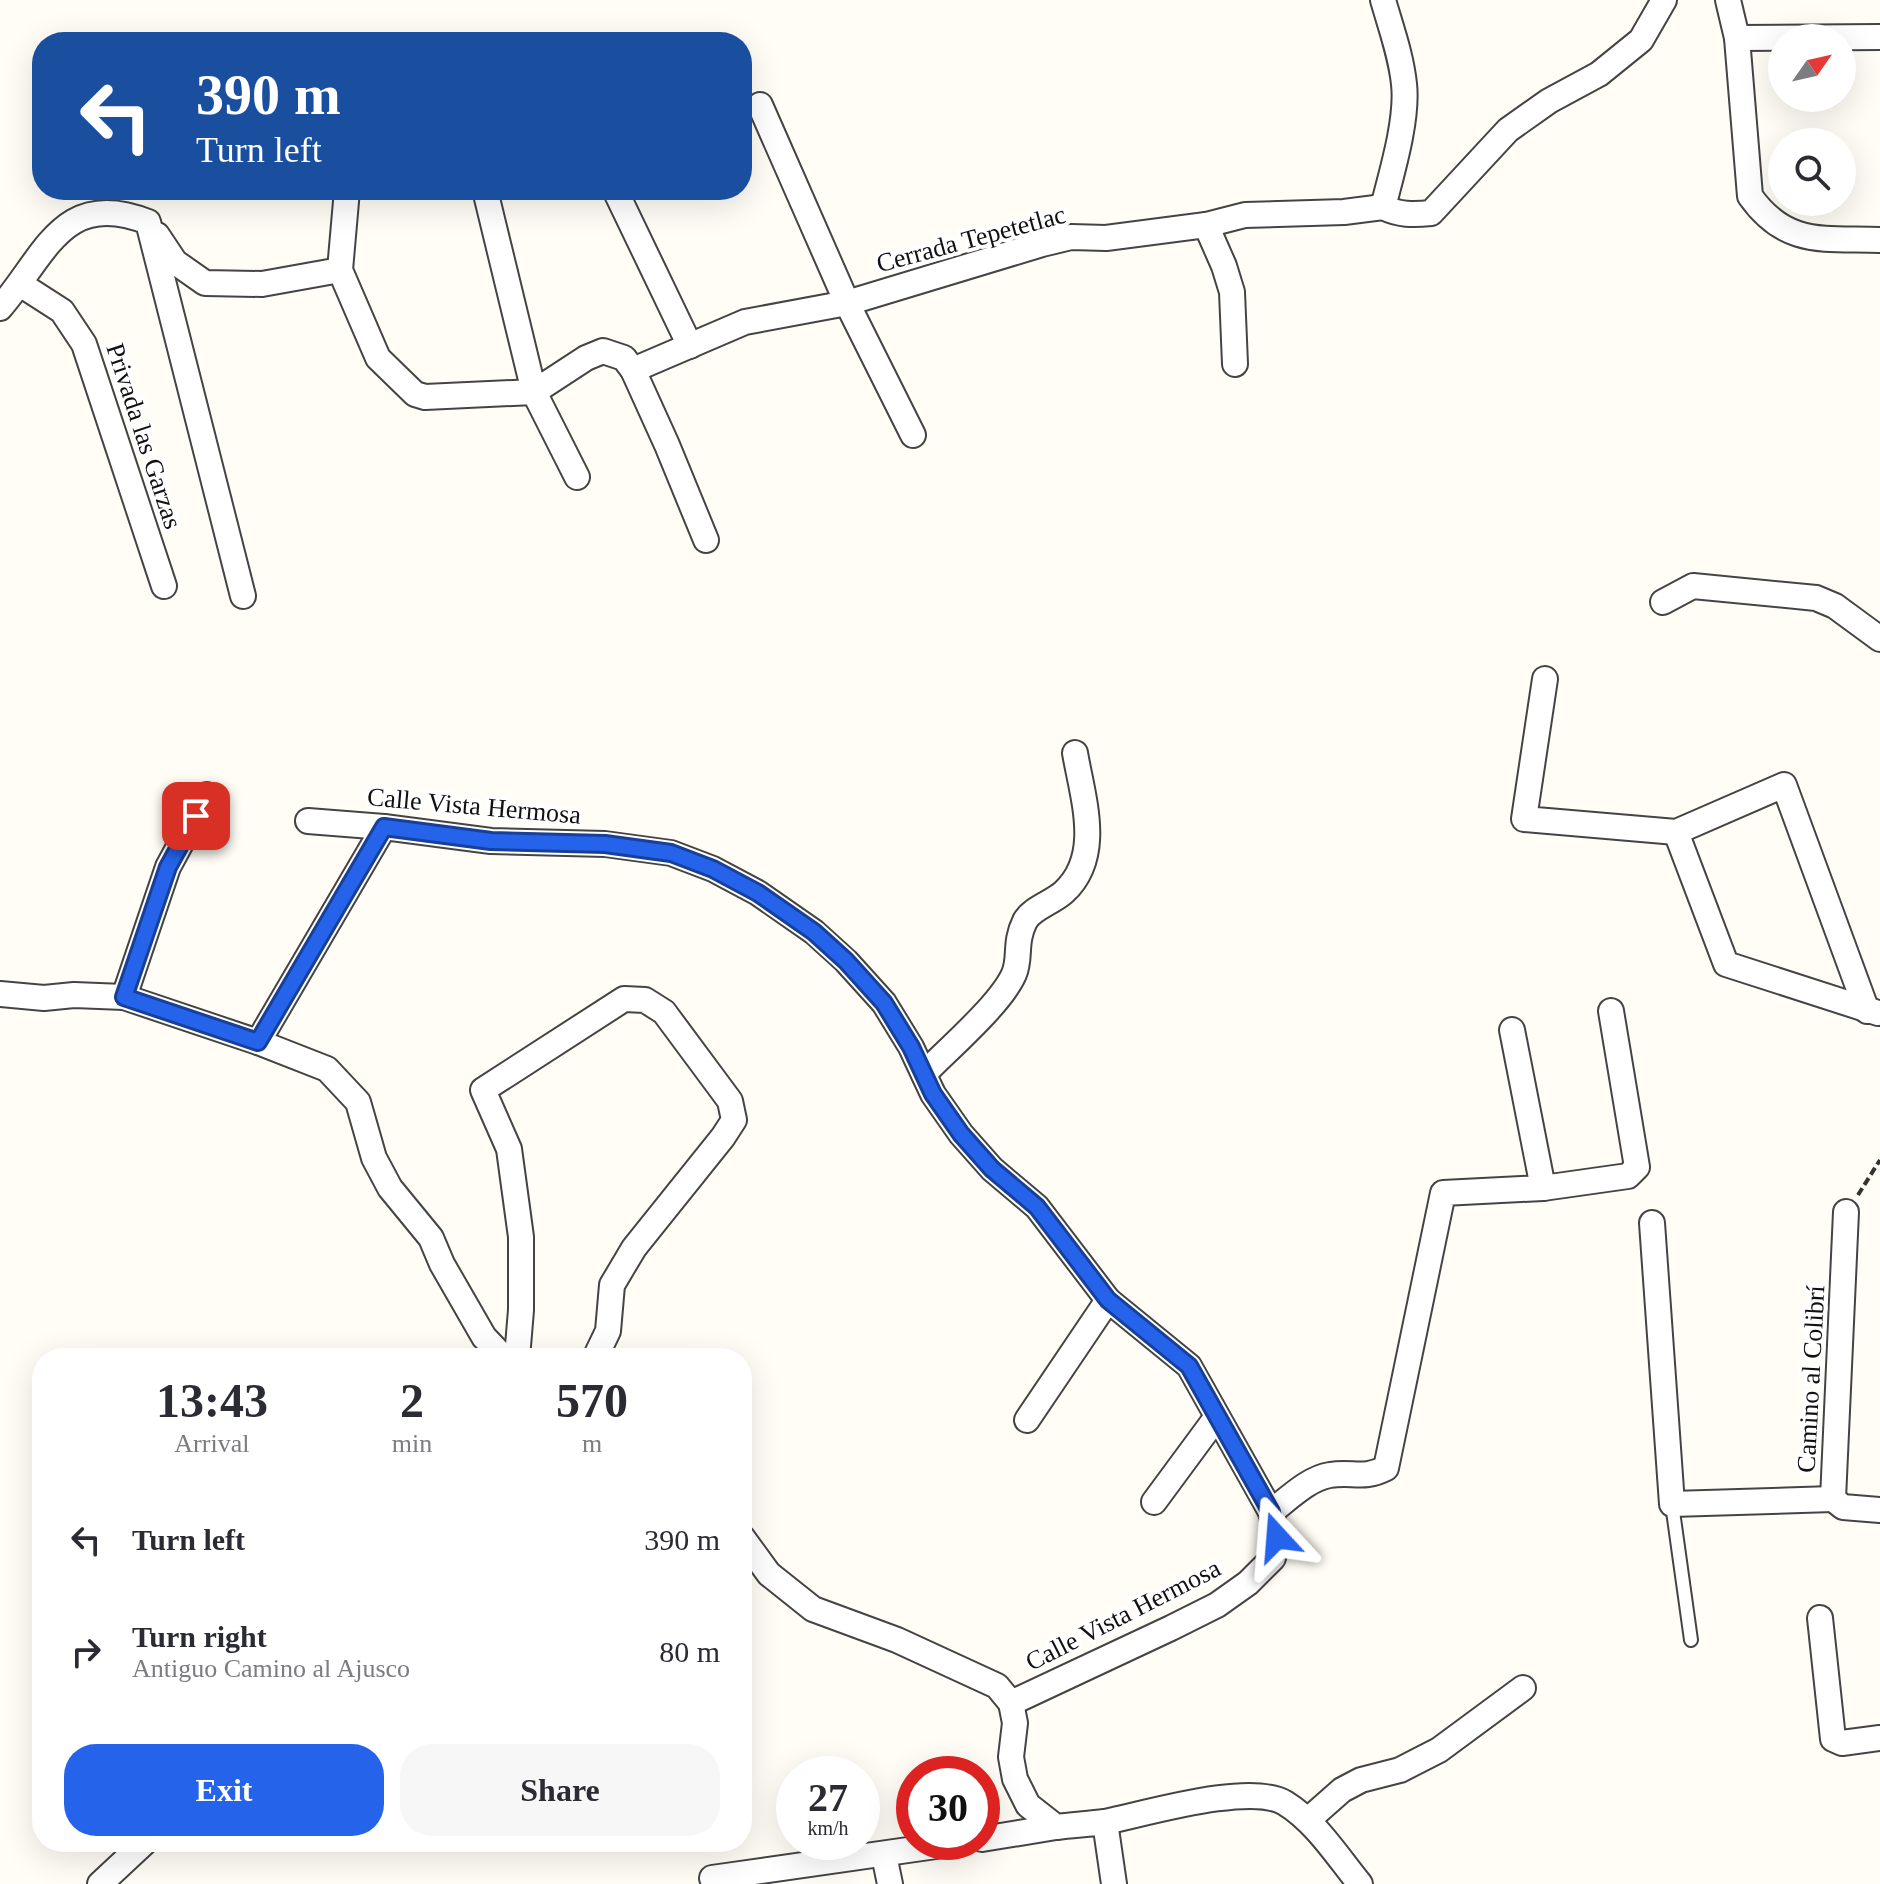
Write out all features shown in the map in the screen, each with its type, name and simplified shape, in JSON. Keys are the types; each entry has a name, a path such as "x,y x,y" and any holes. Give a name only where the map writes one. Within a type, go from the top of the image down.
{"street":[{"path":"1383,0 1397,45 1405,87 1398,144 1383,207"},
{"name":"Cerrada Tepetetlac","path":"633,370 745,322 847,303 1071,237 1106,238 1206,225 1245,215 1344,212 1383,207 1394,213 1431,213 1508,130 1549,101 1599,74 1641,40 1664,0"},
{"path":"1728,0 1737,38 1750,196 1764,216 1783,230 1808,237 1880,240"},
{"path":"1737,38 1880,37"},
{"path":"760,105 847,303 913,435"},
{"path":"346,200 340,270 378,358 415,394 425,397 534,392 586,358 603,351 624,358 633,370 667,445 706,540"},
{"path":"487,200 534,392 577,477"},
{"path":"620,200 690,346"},
{"path":"0,308 41,251 60,231 79,218 101,211 125,213 148,222 175,262 205,283 262,284 340,270"},
{"path":"148,222 243,596"},
{"path":"1206,225 1232,292 1235,364"},
{"name":"Privada las Garzas","path":"20,284 62,311 84,344 164,586"},
{"path":"1663,602 1693,586 1816,598 1835,606 1878,638"},
{"path":"1545,679 1524,819 1676,832 1784,785 1873,1012"},
{"path":"924,1074 1007,989 1016,970 1017,939 1027,917 1064,892 1083,866 1089,832 1075,753"},
{"path":"124,997 168,867 207,795"},
{"name":"Calle Vista Hermosa","path":"308,821 491,841 605,844 671,853 713,869 758,893 814,932 846,961 884,1003 911,1047 933,1094 961,1134 992,1169 1037,1207 1108,1300 1189,1366 1271,1512 1277,1537 1273,1558 1248,1583 1217,1605 1011,1703"},
{"path":"258,1042 384,827"},
{"path":"1676,832 1726,964 1873,1012"},
{"path":"0,994 44,998 74,995 124,997 327,1069 358,1102 374,1158 390,1188 431,1238 442,1264 484,1337 494,1348"},
{"path":"518,1348 521,1237 509,1149 483,1090 624,999 645,1000 664,1012 693,1050 730,1101 734,1120 634,1248 612,1285 608,1331 600,1348"},
{"path":"1271,1512 1327,1475 1361,1477 1386,1468 1443,1193 1543,1188 1628,1176 1637,1167 1611,1011"},
{"path":"1512,1030 1543,1188"},
{"name":"Camino al Colibrí","path":"1846,1212 1833,1499 1843,1507 1880,1510"},
{"path":"1652,1223 1672,1504 1833,1499"},
{"path":"1027,1420 1108,1300"},
{"path":"1154,1502 1216,1418"},
{"path":"752,1551 769,1574 813,1609 897,1640 997,1686 1011,1703 1015,1723 1011,1757 1015,1779 1028,1805 1056,1827"},
{"path":"1820,1618 1833,1739 1842,1743 1880,1738"},
{"path":"1308,1820 1342,1790 1361,1780 1400,1770 1439,1750 1523,1688"},
{"path":"1000,1836 1105,1822 1154,1810 1248,1795 1282,1801 1308,1820 1360,1884"},
{"path":"1105,1822 1114,1884"},
{"path":"100,1884 134,1852"},
{"path":"712,1878 896,1853"},
{"path":"884,1855 890,1884"}],"lane":[{"path":"1672,1504 1691,1640"}],"path":[{"path":"1846,1212 1880,1160"}],"route":[{"path":"196,816 168,867 124,997 258,1042 384,827 491,841 605,844 671,853 713,869 758,893 814,932 846,961 884,1003 911,1047 933,1094 961,1134 992,1169 1037,1207 1108,1300 1189,1366 1271,1512 1277,1537"}]}
